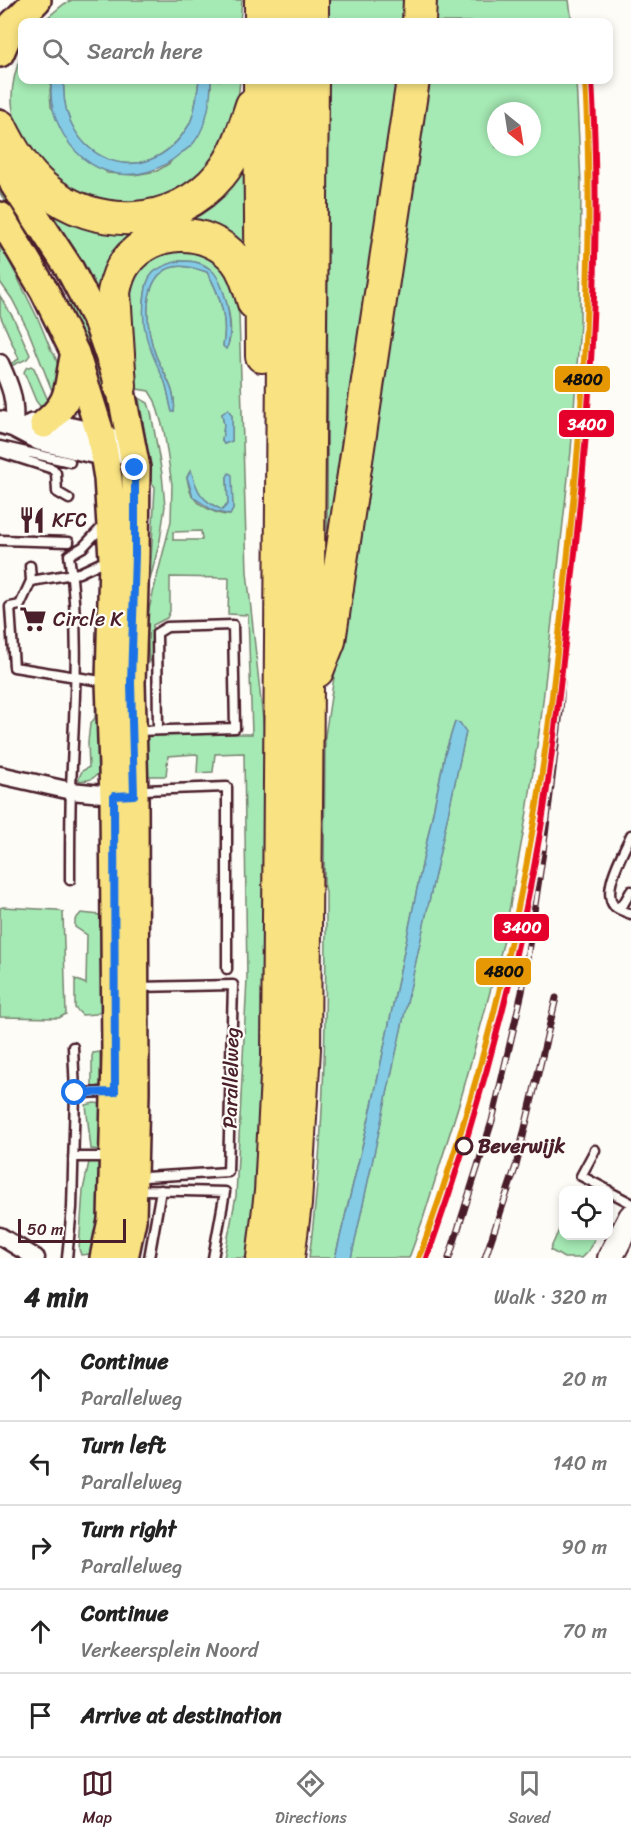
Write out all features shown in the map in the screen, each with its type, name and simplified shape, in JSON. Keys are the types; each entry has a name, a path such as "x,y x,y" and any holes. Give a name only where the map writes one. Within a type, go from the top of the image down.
{"highway":[{"path":"261,0 261,18"},
{"path":"286,0 286,18"},
{"path":"312,0 312,18"},
{"path":"418,18 420,0"},
{"path":"0,126 11,150 28,172 55,197 94,215 120,219 144,217 168,211 193,199 220,176 240,142 266,84"},
{"path":"268,84 262,326 268,684 281,761"},
{"path":"263,1258 274,1161 278,1058 281,761 268,84"},
{"path":"288,1258 295,1204 304,1049 312,84"},
{"path":"308,694 329,641 412,84"},
{"path":"120,386 114,292 126,262 151,242 167,236 191,236 215,243 228,253 244,273 262,326"}],"main road":[{"path":"19,18 37,0"},
{"path":"0,53 12,25 18,19"},
{"path":"0,150 14,184 69,268 105,340 120,386 133,448 137,490 133,621 121,683 145,730 130,794 125,1092"},
{"path":"0,216 44,290 75,353 103,446 111,517 130,794 135,987 120,1174 104,1258"},
{"path":"44,424 60,409 67,398 75,353"},
{"path":"120,1174 132,1220 124,1258"},
{"path":"610,1258 631,1217"}],"street":[{"path":"0,363 14,398 15,407 7,424"},
{"path":"7,424 44,424 103,446"},
{"path":"7,424 39,439 133,448"},
{"path":"0,775 71,791 130,794"},
{"path":"0,1236 36,1258"}],"lane":[{"path":"0,446 70,462"},
{"path":"0,452 53,469 56,473 57,492 69,499"},
{"path":"70,880 71,791 77,677 69,555 83,548 111,517"},
{"path":"0,540 69,542"},
{"path":"31,581 72,574 113,558"},
{"path":"30,566 31,581 20,605 10,607 14,667 121,683"},
{"path":"233,625 235,728 145,730 158,633 167,627 233,625"},
{"path":"130,794 227,787 227,969"},
{"path":"631,835 610,888 610,898 617,908 631,914"},
{"path":"617,908 624,903 631,891"},
{"name":"Parallelweg","path":"73,1157 120,1174 145,1177 228,1172 233,985 135,987"},
{"path":"67,1258 75,1093 73,1047"},
{"path":"75,1093 125,1092"},
{"path":"595,1150 581,1176 599,1186"},
{"name":"Parallelweg","path":"120,1174 144,1190 225,1192 213,1258"},
{"path":"150,1258 161,1190"},
{"path":"613,1194 631,1203"}],"green space":[{"path":"72,0 242,0 240,18 47,18"},
{"path":"328,0 408,0 408,18 328,18"},
{"path":"438,0 569,0 571,18 431,18 432,11"},
{"path":"18,63 18,84 51,84 51,107 107,173 134,175 157,171 170,163 211,89 211,84 240,84 234,122 224,146 211,165 177,192 136,205 115,205 93,201 47,179 23,139 17,127 12,103"},
{"path":"64,84 198,84 196,103 189,125 171,147 150,160 128,163 107,159 89,148 74,130 66,107"},
{"path":"328,84 402,84 327,589"},
{"path":"424,84 576,84 581,183 580,323 571,451 541,719 503,944 463,1091 409,1258 351,1258 465,736 455,722 445,754 372,1106 335,1258 309,1258 324,1075 326,892 324,883 325,736"},
{"path":"247,149 249,267 168,228 104,314 25,184 145,221"},
{"path":"0,183 32,228 23,233 0,193"},
{"path":"0,242 60,370 61,384 53,393 28,330 0,282"},
{"path":"185,247 210,255 220,263 232,288 239,314 247,572 264,729 263,1012 254,1212 247,1258 224,1258 236,1196 247,979 244,753 215,754 213,772 197,773 198,755 168,756 166,776 147,776 146,734 252,734 248,615 228,614 229,578 170,577 170,611 167,618 153,625 152,659 149,663 147,629 149,609 171,521 172,485 164,431 155,401 149,391 137,389 128,304 129,289 140,264 150,256 165,250","holes":["178,261 197,262 206,266 213,272 222,287 230,321 229,341 226,348 223,346 222,307 207,272 188,267 170,268 159,275 154,283 148,303 150,336 156,356 172,390 174,412 148,338 144,317 148,280 151,275","228,409 232,416 232,441 224,444 222,414","190,471 200,495 222,510 228,504 227,477 231,475 233,509 230,515 215,512 196,500 191,493 187,477","201,531 202,540 173,540 173,532"]},
{"path":"0,296 14,319 30,355 27,359 11,366 10,364 19,359 0,315"},
{"path":"67,302 77,303 113,396 98,400 63,306"},
{"path":"31,366 47,398 52,402 42,409 36,401 24,372"},
{"path":"139,398 148,403 151,412 165,506 160,540 150,580 155,487 150,480"},
{"path":"96,695 99,695 100,772 85,781 78,780 82,771 89,767 88,742 90,724 95,718"},
{"path":"0,908 63,912 66,1014 59,1018 0,1017"},
{"path":"81,913 100,915 101,1010 96,1014 82,1015 75,1008 75,979 86,984 87,935 75,927 75,920"},
{"path":"100,1052 101,1085 94,1088 92,1086 92,1056 93,1053"},
{"path":"102,1104 103,1150 91,1149 86,1105"},
{"path":"89,1162 100,1162 100,1208 90,1254 81,1255 79,1249 83,1190"},
{"path":"559,1230 559,1240 594,1240 581,1258 564,1258 550,1250"}],"water":[{"path":"52,84 64,84 66,107 75,130 89,148 108,159 129,163 150,160 171,147 189,125 198,84 211,84 205,120 194,143 165,165 148,172 131,175 98,168 70,145 53,110"},
{"path":"178,261 191,261 206,266 215,275 224,294 230,331 226,349 223,346 222,307 207,272 188,267 176,267 159,275 150,292 148,303 150,336 156,356 172,390 174,412 172,412 165,384 147,339 143,318 146,286 151,275 162,267"},
{"path":"228,409 232,416 232,441 224,444 222,414"},
{"path":"191,470 201,494 209,503 222,510 228,504 227,477 229,473 232,475 233,509 230,515 214,511 193,497 187,477"},
{"path":"455,722 460,723 466,732 355,1241 351,1258 335,1258 372,1106 445,754"}],"railway":[{"path":"564,657 567,561"},
{"path":"449,1258 492,1121 522,992 543,852 560,712 564,650"},
{"path":"485,1258 516,1166 556,998"}],"transit line":[{"name":"4800","path":"419,1258 470,1099 499,992 523,883 542,769 564,590 582,399 589,208 585,84"},
{"name":"3400","path":"427,1258 478,1099 507,992 531,883 550,769 578,526 589,398 596,208 592,84"}],"place":[{"name":"KFC","path":"32,520"},
{"name":"Circle K","path":"33,619"},
{"name":"Beverwijk","path":"464,1146"}],"route":[{"path":"75,1093 115,1092 114,796 134,795 131,683 137,490 135,468"}]}
